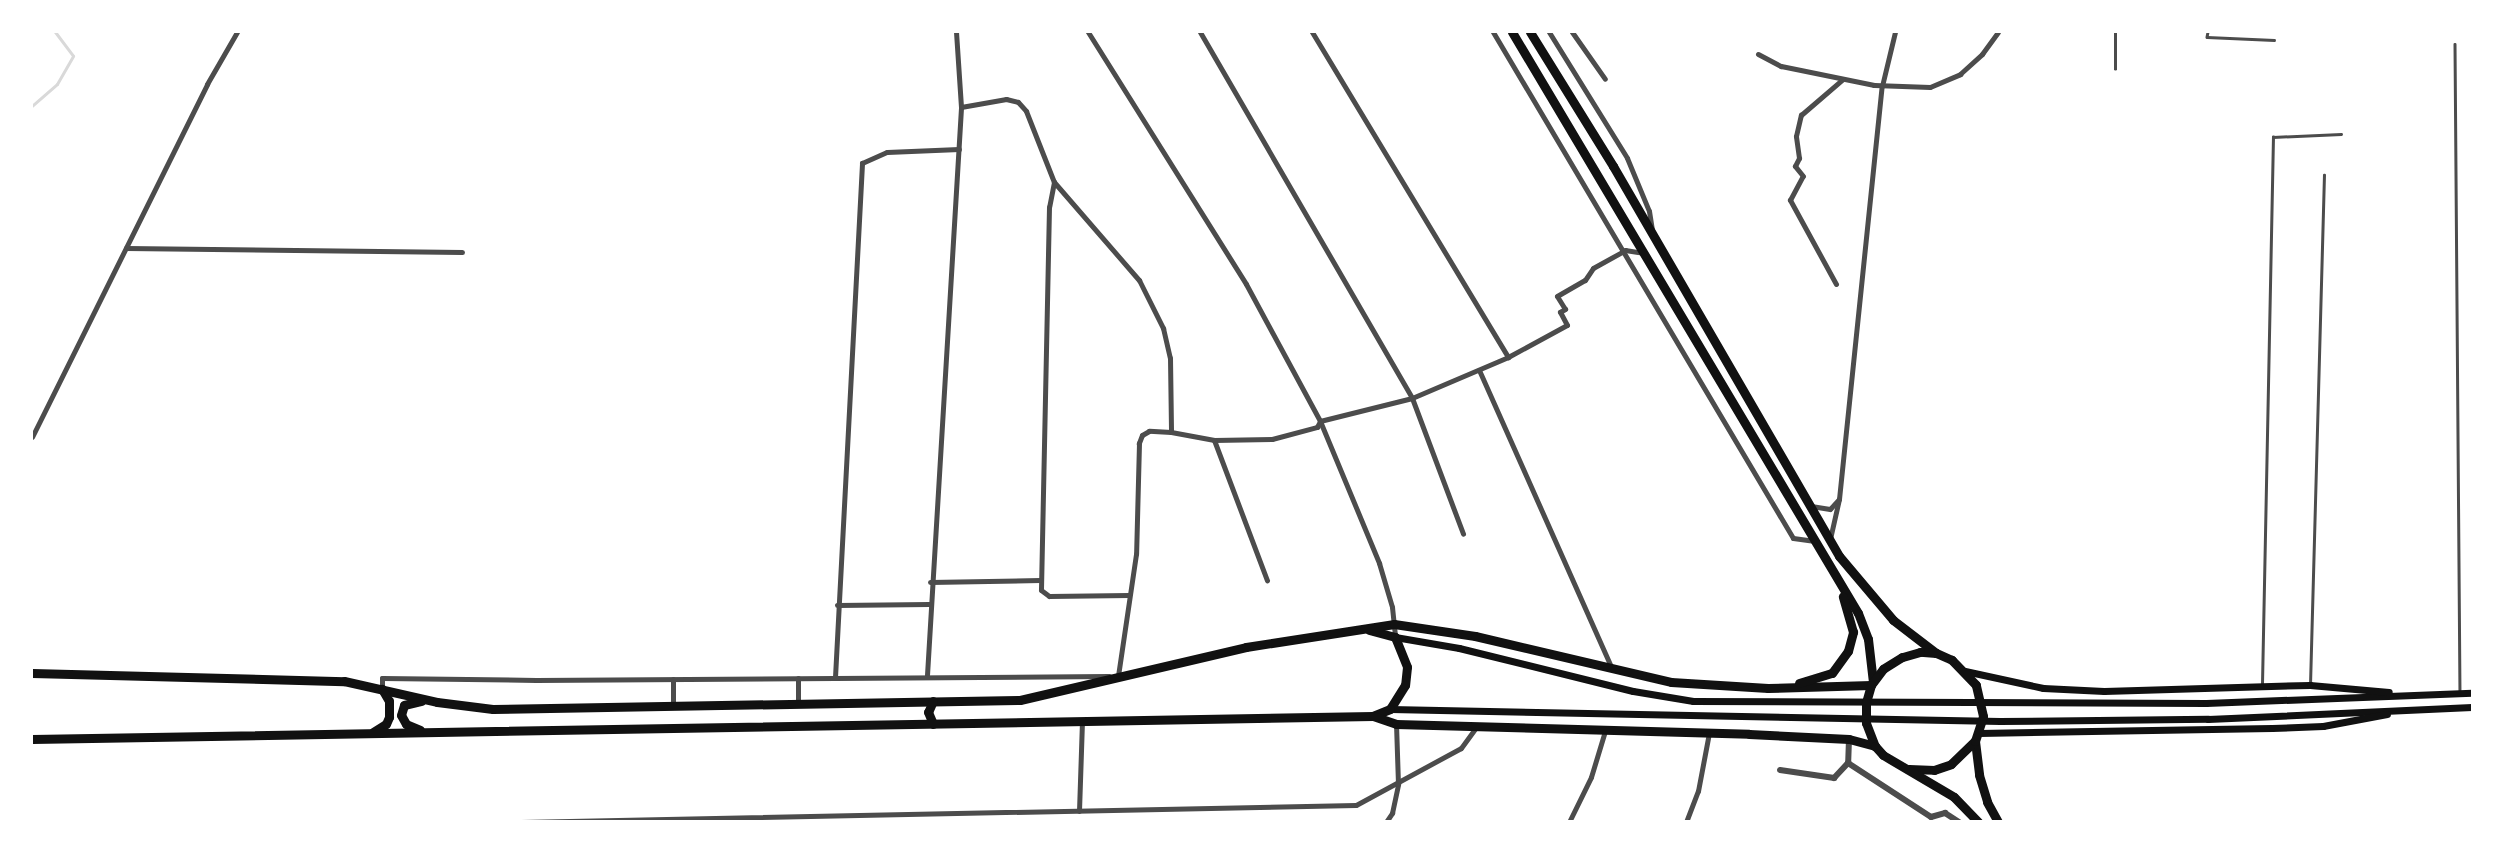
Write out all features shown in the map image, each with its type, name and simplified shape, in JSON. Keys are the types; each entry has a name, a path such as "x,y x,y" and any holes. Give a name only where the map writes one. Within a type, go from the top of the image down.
{"highway":[{"path":"1512,32 1858,613 1868,639 1872,684"},
{"path":"1530,32 1830,539 1872,598 1893,620 1965,671 1982,699 1983,716 1977,737 1979,775 1987,802 1998,821"},
{"path":"1768,688 1816,680 1832,673 1843,660 1853,632 1837,578"},
{"path":"432,732 406,724 402,720 402,709 412,701 493,709 1020,699 1246,647 1394,624 1475,636 1612,670 1706,687 1768,688 1872,684"},
{"path":"1366,629 1395,637 1407,667 1405,685 1390,709 1373,716"},
{"path":"1875,746 1866,723 1866,703 1872,684 1883,669 1902,657 1920,652 1937,653"},
{"path":"32,672 340,681 438,702"},
{"path":"368,733 379,731 389,717 389,701 382,689"},
{"path":"933,701 928,712 933,724"},
{"path":"32,740 1373,716 1396,724 1849,739 1875,746 1897,765 1909,769 1954,797 1978,821"},
{"path":"1909,769 1934,770 1951,764 1977,737"}],"main road":[{"path":"1395,637 1459,648 1633,691 1693,701 2000,705 2206,704 2473,693"},
{"path":"1965,671 2007,682 2055,689 2104,691 2310,685 2417,694"},
{"path":"1390,709 2000,721 2208,719 2473,707"},
{"path":"1977,737 2323,726 2417,709"}],"street":[{"path":"32,437 207,84 237,32"},
{"path":"927,675 930,582 961,107 956,32"},
{"path":"1088,32 1246,284 1320,421 1379,563 1392,607 1395,637"},
{"path":"1200,32 1412,398 1463,534"},
{"path":"1312,32 1508,357"},
{"path":"1493,32 1625,250 1793,538 1815,541"},
{"path":"1549,32 1627,158 1649,211 1655,241"},
{"path":"1572,32 1605,79"},
{"path":"1830,539 1839,499 1882,86 1895,32"},
{"path":"1758,54 1782,66 1874,85 1914,89 1946,83 1972,64 1998,32"},
{"path":"1836,284 1790,200 1802,176 1796,166 1799,158 1796,136 1801,114 1843,79"},
{"path":"961,107 1006,99 1018,102 1026,111 1054,181 1139,280 1163,328 1170,358 1171,432"},
{"path":"835,677 862,163 887,152 959,149"},
{"path":"1054,181 1049,207 1041,590 1049,596 1129,595"},
{"path":"126,248 462,252"},
{"path":"382,689 382,677 673,679 927,675 1119,676 1136,554 1139,443 1142,435 1149,431 1214,440 1272,439 1317,427 1320,421 1412,398 1508,357 1567,325 1560,312 1565,309 1557,296 1586,280 1593,268 1625,250 1646,253"},
{"path":"1479,370 1612,670"},
{"path":"1214,440 1267,580"},
{"path":"1811,506 1830,509 1839,499"},
{"path":"930,582 1040,580"},
{"path":"837,605 929,604"},
{"path":"798,678 798,703"},
{"path":"673,679 673,704"},
{"path":"1079,811 1082,722"},
{"path":"1387,821 1398,784 1396,724"},
{"path":"521,821 942,818 1079,811 1356,805 1461,748 1476,727"},
{"path":"1569,821 1591,777 1605,731"},
{"path":"1686,821 1698,791 1709,733"},
{"path":"1780,769 1834,778 1848,764 1849,739"},
{"path":"1848,764 1931,817 1945,813 1959,821"}],"lane":[{"path":"2115,32 2115,69"},
{"path":"2207,32 2207,37 2274,40"},
{"path":"2455,44 2460,693"},
{"path":"2262,687 2273,137 2341,134"},
{"path":"2310,685 2324,175"}],"waterway":[{"path":"32,106 57,84 73,56 55,32"}]}
